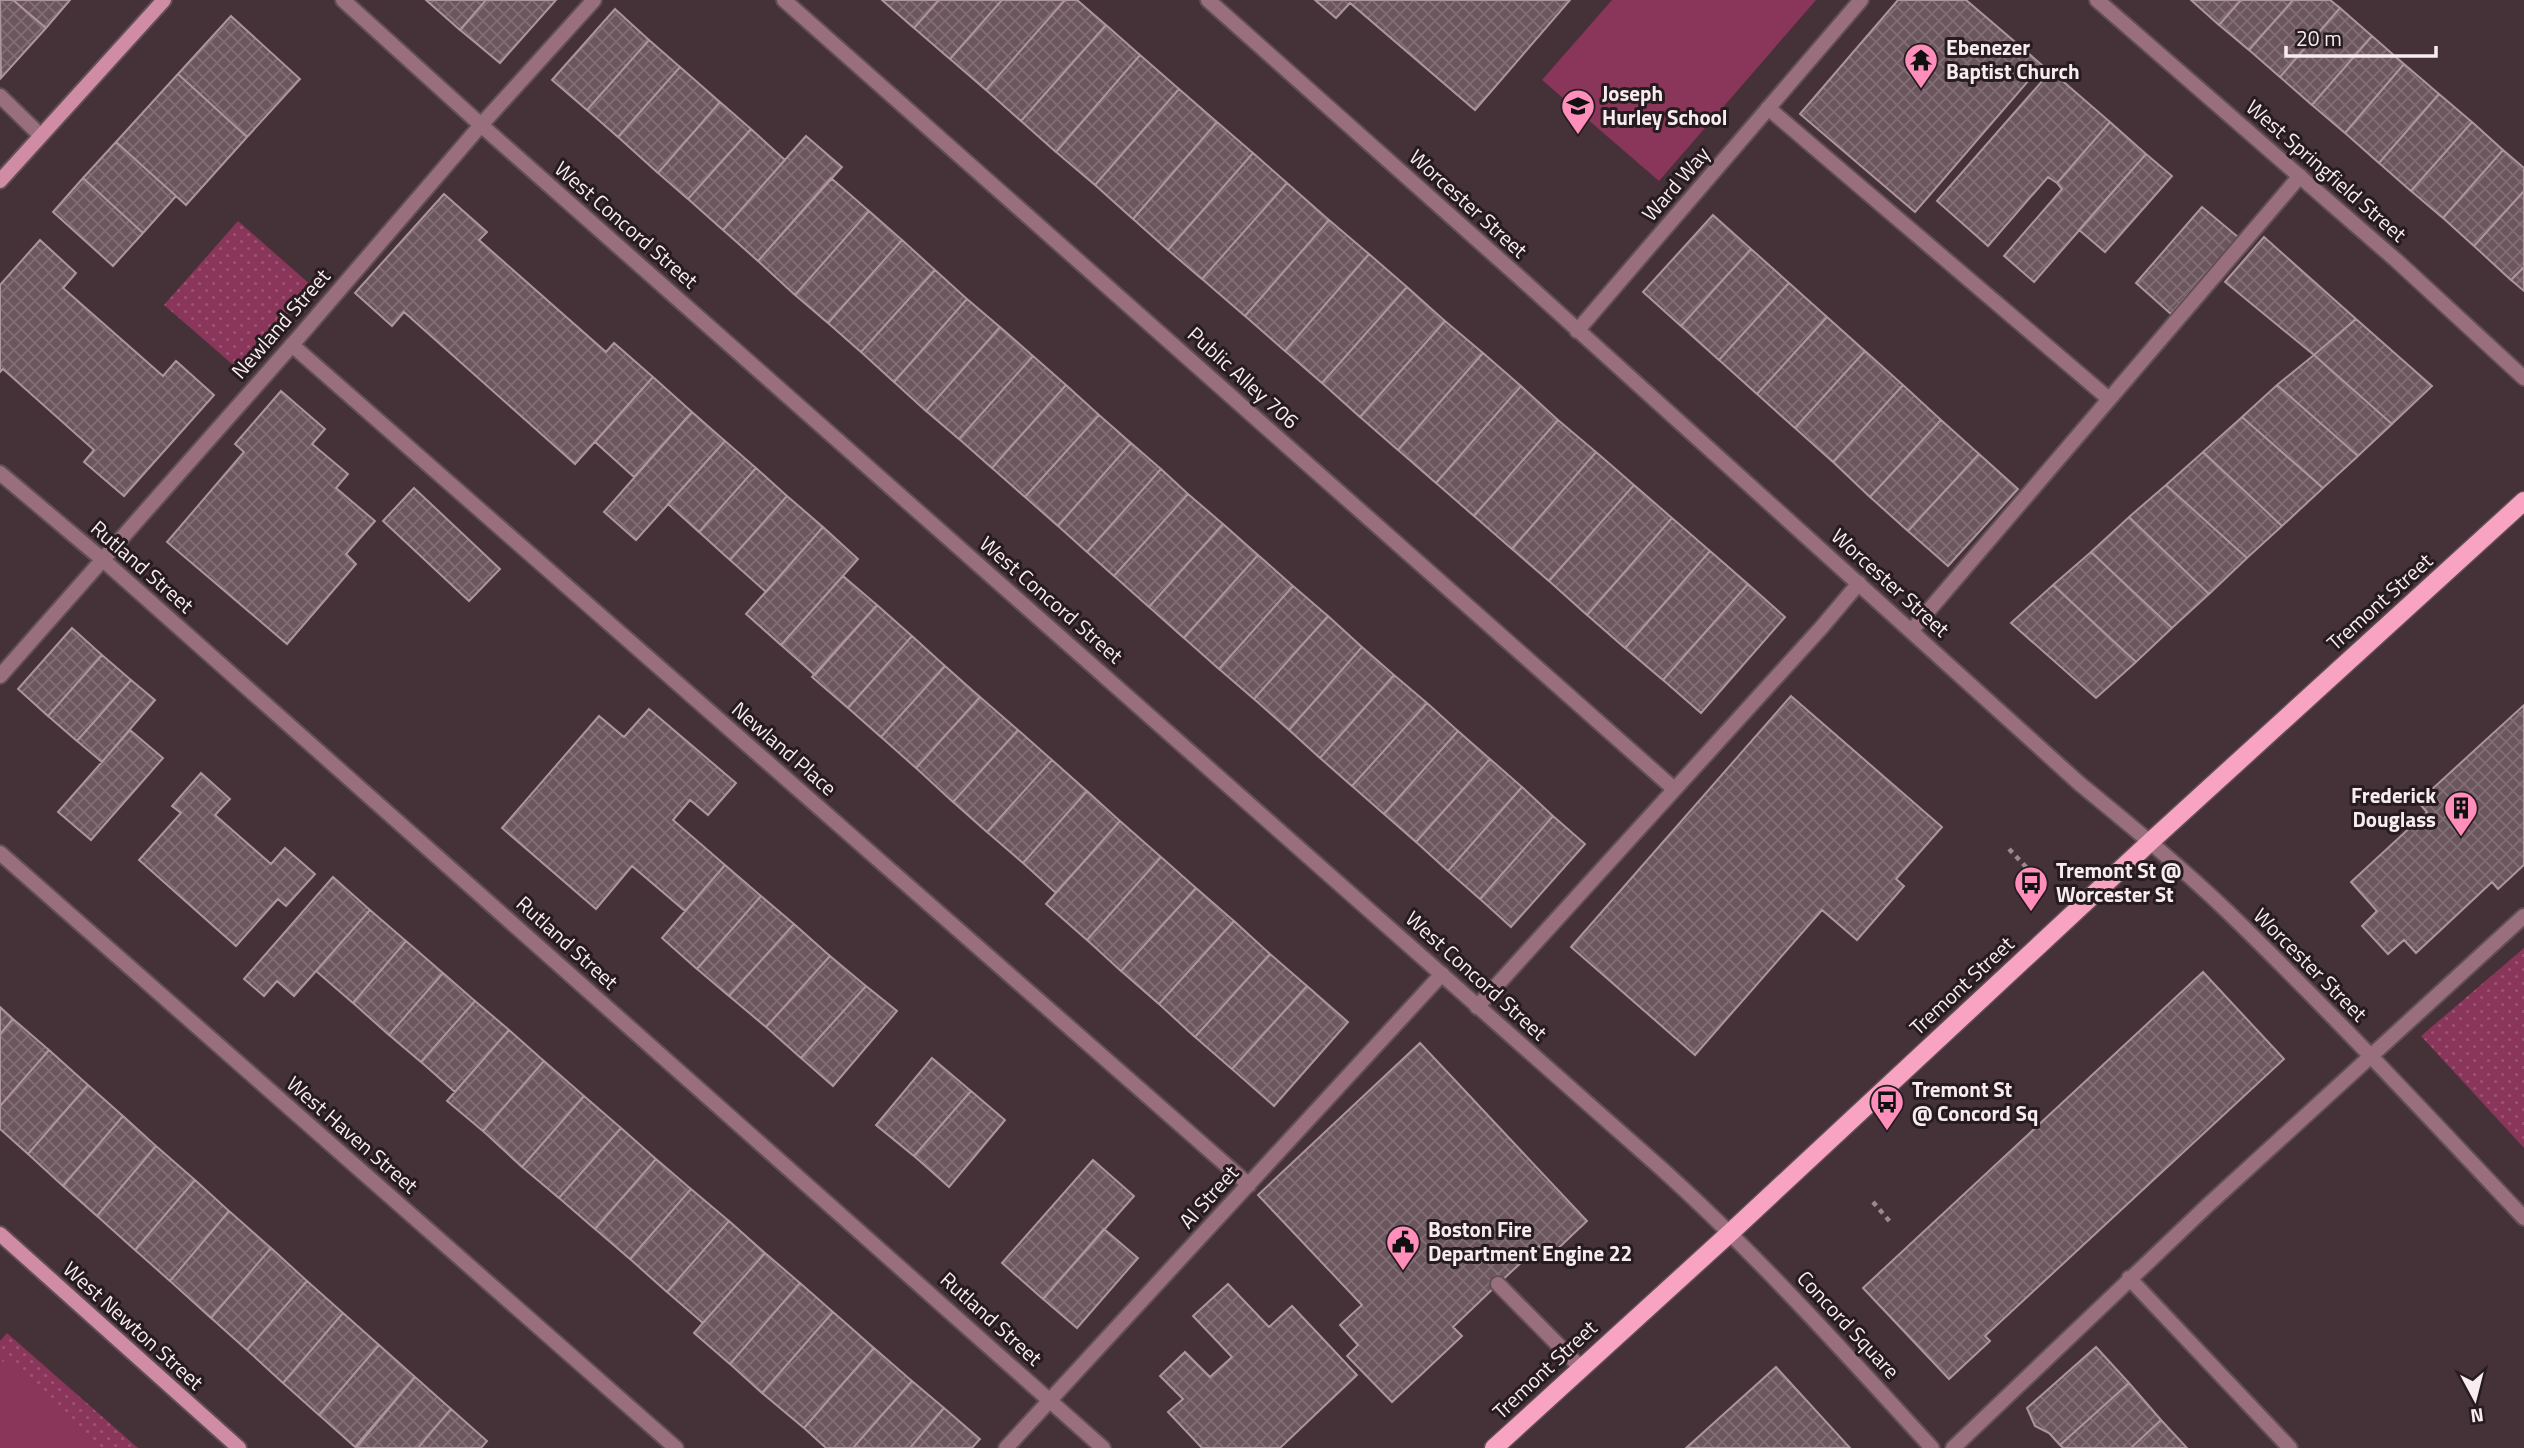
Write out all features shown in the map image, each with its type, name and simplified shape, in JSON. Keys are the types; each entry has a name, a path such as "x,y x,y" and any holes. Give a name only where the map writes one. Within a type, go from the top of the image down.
{"main road":[{"path":"0,181 164,0"},
{"name":"Tremont Street","path":"1494,1448 1731,1232 2150,842 2524,501"},
{"name":"West Newton Street","path":"0,1234 239,1448"}],"street":[{"name":"West Concord Street","path":"342,0 1731,1232"},
{"name":"Newland Street","path":"0,676 292,345 481,125 594,0"},
{"name":"Public Alley 706","path":"784,0 1673,788"},
{"name":"Worcester Street","path":"1208,0 1912,630 2080,784 2228,912 2370,1055 2524,1218"},
{"name":"Ward Way","path":"1577,331 1861,0"},
{"name":"West Springfield Street","path":"2097,0 2300,176 2499,353 2524,379"},
{"path":"0,96 40,135"},
{"path":"1768,108 2109,399"},
{"path":"1912,630 2300,176"},
{"name":"Newland Place","path":"292,345 1249,1185"},
{"name":"Rutland Street","path":"0,473 102,559 1103,1448"},
{"path":"1477,1007 1859,583"},
{"name":"West Haven Street","path":"0,853 676,1448"},
{"path":"1953,1448 2129,1278 2524,916"},
{"name":"Al Street","path":"1006,1448 1442,974"},
{"name":"Concord Square","path":"1731,1232 1932,1448"},
{"path":"2129,1278 2290,1448"},
{"path":"1498,1284 1581,1368"}],"path":[{"path":"2009,849 2027,867"},
{"path":"1873,1202 1892,1224"}],"shaded area":[{"path":"1612,0 1816,0 1659,181 1542,80"},
{"path":"238,221 312,286 239,370 164,305"},
{"path":"2524,948 2524,1148 2421,1036"},
{"path":"7,1333 138,1448 0,1448 0,1341"},
{"path":"7,1358 97,1443 93,1448 0,1448 0,1365"}],"building":[{"path":"0,0 13,0 46,28 1,78"},
{"path":"13,0 70,0 46,28"},
{"path":"426,0 486,0 460,30"},
{"path":"486,0 556,0 500,63 460,30"},
{"path":"882,0 939,0 914,28"},
{"path":"939,0 1002,0 950,59 914,28"},
{"path":"1002,0 1065,0 986,90 950,59"},
{"path":"1065,0 1077,0 1106,25 1021,121 986,90"},
{"path":"1315,0 1570,0 1475,110 1350,3 1336,18"},
{"name":"Ebenezer Baptist Church","path":"1898,0 1966,0 2042,65 1915,212 1800,114"},
{"path":"2191,0 2241,0 2219,25"},
{"path":"2241,0 2293,0 2249,50 2219,25"},
{"path":"2293,0 2330,0 2340,8 2280,77 2249,50"},
{"path":"2340,8 2372,36 2312,105 2280,77"},
{"path":"615,9 649,40 587,110 552,80"},
{"path":"231,16 300,79 247,137 178,74"},
{"path":"1106,25 1140,55 1056,152 1021,121"},
{"path":"2372,36 2404,64 2345,133 2312,105"},
{"path":"649,40 680,67 618,137 587,110"},
{"path":"1140,55 1179,89 1095,185 1056,152"},
{"path":"2404,64 2439,94 2379,163 2345,133"},
{"path":"680,67 720,102 658,173 618,137"},
{"path":"2051,71 2110,122 2057,183 2048,177 1988,246 1937,201"},
{"path":"178,74 247,137 186,205 116,142"},
{"path":"1179,89 1217,122 1133,219 1095,185"},
{"path":"2439,94 2472,122 2411,191 2379,163"},
{"path":"720,102 751,129 688,199 658,173"},
{"path":"1217,122 1253,153 1168,250 1133,219"},
{"path":"2110,122 2146,154 2034,282 2004,256 2062,189 2057,183"},
{"path":"2472,122 2503,150 2443,218 2411,191"},
{"path":"751,129 785,160 723,230 688,199"},
{"path":"806,136 842,167 758,261 723,230"},
{"path":"116,142 176,196 143,233 83,178"},
{"path":"2503,150 2524,168 2524,191 2474,246 2443,218"},
{"path":"1253,153 1287,183 1202,279 1168,250"},
{"path":"2146,154 2172,176 2105,252 2079,230"},
{"path":"83,178 143,233 113,266 53,212"},
{"path":"831,178 869,211 795,295 758,261"},
{"path":"1287,183 1329,220 1245,316 1202,279"},
{"path":"2524,191 2524,267 2511,280 2474,246"},
{"path":"444,194 487,232 479,240 606,352 614,343 653,377 575,464 404,312 392,326 355,293"},
{"path":"2202,207 2238,237 2171,314 2136,283"},
{"path":"869,211 902,240 828,323 795,295"},
{"path":"1713,215 1751,249 1681,326 1643,292"},
{"path":"1329,220 1369,254 1285,351 1245,316"},
{"path":"2264,237 2356,319 2314,355 2225,282"},
{"path":"40,240 76,273 63,288 163,376 176,361 214,395 124,496 84,462 94,450 3,369 0,372 0,285"},
{"path":"902,240 935,270 861,352 828,323"},
{"path":"1751,249 1789,283 1719,360 1681,326"},
{"path":"1369,254 1407,287 1322,383 1285,351"},
{"path":"2524,267 2524,291 2511,280"},
{"path":"935,270 967,299 894,382 861,352"},
{"path":"1789,283 1827,317 1757,394 1719,360"},
{"path":"1407,287 1445,321 1360,417 1322,383"},
{"path":"967,299 1000,327 926,411 894,382"},
{"path":"1827,317 1865,351 1795,428 1757,394"},
{"path":"2356,319 2432,386 2392,424 2314,355"},
{"path":"1445,321 1483,353 1398,450 1360,417"},
{"path":"1000,327 1033,356 959,439 926,411"},
{"path":"1865,351 1903,385 1833,462 1795,428"},
{"path":"1483,353 1521,386 1436,483 1398,450"},
{"path":"2314,355 2392,424 2358,456 2277,385"},
{"path":"1033,356 1066,385 992,468 959,439"},
{"path":"653,377 692,412 634,477 595,442"},
{"path":"1066,385 1099,415 1025,497 992,468"},
{"path":"1903,385 1941,420 1870,497 1833,462"},
{"path":"2277,385 2358,456 2323,488 2242,417"},
{"path":"1521,386 1558,420 1474,516 1436,483"},
{"path":"281,391 325,429 312,444 348,474 336,488 375,521 346,554 356,564 287,644 167,542 244,452 235,444"},
{"path":"692,412 725,441 636,540 604,512"},
{"path":"1099,415 1131,443 1058,526 1025,497"},
{"path":"2242,417 2323,488 2282,526 2203,452"},
{"path":"1558,420 1596,452 1512,549 1474,516"},
{"path":"1941,420 1979,454 1908,531 1870,497"},
{"path":"725,441 756,468 699,532 668,504"},
{"path":"1131,443 1161,469 1087,552 1058,526"},
{"path":"1596,452 1634,485 1549,581 1512,549"},
{"path":"2203,452 2282,526 2247,558 2166,485"},
{"path":"1979,454 2018,489 1948,566 1908,531"},
{"path":"756,468 787,496 730,560 699,532"},
{"path":"1161,469 1188,494 1114,576 1087,552"},
{"path":"1634,485 1672,518 1587,615 1549,581"},
{"path":"2166,485 2247,558 2209,594 2129,517"},
{"path":"414,488 500,569 469,601 383,521"},
{"path":"1188,494 1223,524 1149,607 1114,576"},
{"path":"787,496 823,527 766,592 730,560"},
{"path":"2129,517 2209,594 2172,628 2091,552"},
{"path":"1672,518 1710,551 1625,648 1587,615"},
{"path":"1223,524 1258,555 1184,638 1149,607"},
{"path":"823,527 858,559 781,645 746,614"},
{"path":"1710,551 1748,584 1663,680 1625,648"},
{"path":"2091,552 2172,628 2136,662 2053,585"},
{"path":"1258,555 1293,586 1219,669 1184,638"},
{"path":"843,576 877,605 815,675 781,645"},
{"path":"1748,584 1785,617 1701,713 1663,680"},
{"path":"2053,585 2136,662 2096,698 2011,623"},
{"path":"1293,586 1328,616 1254,699 1219,669"},
{"path":"877,605 912,636 848,708 812,677"},
{"path":"1328,616 1362,647 1289,730 1254,699"},
{"path":"72,628 102,655 48,716 18,689"},
{"path":"912,636 945,666 881,737 848,708"},
{"path":"1362,647 1394,675 1320,758 1289,730"},
{"path":"102,655 131,680 77,741 48,716"},
{"path":"945,666 980,697 916,768 881,737"},
{"path":"1394,675 1427,703 1352,786 1320,758"},
{"path":"131,680 155,700 102,762 77,741"},
{"path":"1791,696 1942,827 1896,879 1904,886 1857,940 1822,910 1695,1055 1571,947"},
{"path":"980,697 1018,730 953,802 916,768"},
{"path":"1427,703 1458,731 1384,814 1352,786"},
{"name":"Frederick Douglass","path":"2524,705 2524,865 2498,889 2492,882 2416,953 2404,940 2388,954 2362,926 2377,911 2351,882 2427,812 2418,802"},
{"path":"649,709 736,783 708,815 690,800 673,820 725,865 685,911 632,866 596,909 502,828 599,716 624,737"},
{"path":"130,730 163,758 91,840 58,812"},
{"path":"1018,730 1052,760 987,832 953,802"},
{"path":"1458,731 1490,759 1416,842 1384,814"},
{"path":"1490,759 1522,787 1448,871 1416,842"},
{"path":"1052,760 1087,791 1023,863 987,832"},
{"path":"201,773 230,799 215,815 271,864 285,848 315,874 286,906 278,899 236,946 139,860 181,813 172,806"},
{"path":"1522,787 1553,816 1480,899 1448,871"},
{"path":"1087,791 1120,821 1056,893 1023,863"},
{"path":"1553,816 1585,844 1511,927 1480,899"},
{"path":"1120,821 1161,857 1087,940 1046,904"},
{"path":"1161,857 1196,888 1121,971 1087,940"},
{"path":"725,865 761,896 697,969 662,938"},
{"path":"333,877 370,910 294,996 277,981 264,996 244,979"},
{"path":"1196,888 1234,921 1159,1004 1121,971"},
{"path":"761,896 794,924 729,996 697,969"},
{"path":"370,910 406,941 353,1003 316,971"},
{"path":"1234,921 1270,954 1195,1037 1159,1004"},
{"path":"794,924 830,956 766,1027 729,996"},
{"path":"406,941 443,973 389,1035 353,1003"},
{"path":"1270,954 1307,986 1232,1069 1195,1037"},
{"path":"830,956 866,986 801,1058 766,1027"},
{"path":"2203,972 2284,1059 1985,1336 1990,1341 1949,1379 1863,1288"},
{"path":"443,973 475,1001 421,1062 389,1035"},
{"path":"866,986 897,1011 833,1086 801,1058"},
{"path":"1307,986 1348,1022 1274,1106 1232,1069"},
{"path":"475,1001 509,1030 455,1092 421,1062"},
{"path":"0,1007 13,1019 0,1034"},
{"path":"13,1019 49,1050 0,1106 0,1034"},
{"path":"509,1030 544,1061 483,1131 447,1101"},
{"name":"Boston Fire Department Engine 22","path":"1420,1043 1587,1221 1549,1257 1539,1246 1498,1284 1453,1327 1462,1336 1392,1402 1347,1356 1358,1345 1340,1325 1362,1305 1258,1195"},
{"path":"49,1050 88,1085 28,1154 0,1129 0,1106"},
{"path":"932,1058 971,1091 914,1156 876,1125"},
{"path":"544,1061 584,1096 522,1167 483,1131"},
{"path":"88,1085 123,1116 63,1186 28,1154"},
{"path":"971,1091 1005,1120 949,1187 914,1156"},
{"path":"584,1096 621,1128 559,1198 522,1167"},
{"path":"123,1116 156,1146 97,1216 63,1186"},
{"path":"621,1128 656,1159 595,1229 559,1198"},
{"path":"156,1146 195,1180 135,1250 97,1216"},
{"path":"656,1159 691,1189 630,1259 595,1229"},
{"path":"1093,1160 1134,1196 1043,1299 1002,1263"},
{"path":"195,1180 229,1211 170,1281 135,1250"},
{"path":"691,1189 729,1221 667,1292 630,1259"},
{"path":"229,1211 271,1248 211,1318 170,1281"},
{"path":"729,1221 765,1253 703,1323 667,1292"},
{"path":"1104,1229 1138,1258 1077,1328 1043,1299"},
{"path":"271,1248 307,1281 247,1350 211,1318"},
{"path":"765,1253 800,1283 730,1364 694,1333"},
{"path":"307,1281 343,1313 283,1383 247,1350"},
{"path":"800,1283 833,1312 762,1393 730,1364"},
{"path":"1228,1284 1269,1327 1292,1306 1357,1375 1280,1448 1202,1448 1168,1412 1183,1399 1160,1376 1185,1352 1210,1377 1232,1357 1193,1316"},
{"path":"833,1312 874,1348 804,1428 762,1393"},
{"path":"343,1313 379,1345 319,1415 283,1383"},
{"path":"379,1345 415,1377 355,1447 319,1415"},
{"path":"2096,1347 2129,1383 2060,1445 2049,1433 2035,1426 2027,1408"},
{"path":"874,1348 912,1381 853,1448 826,1448 804,1428"},
{"path":"1776,1367 1850,1448 1686,1448"},
{"path":"415,1377 451,1409 418,1448 356,1448"},
{"path":"912,1381 944,1408 910,1448 853,1448"},
{"path":"2129,1383 2161,1420 2131,1448 2063,1448 2060,1445"},
{"path":"944,1408 980,1439 972,1448 910,1448"},
{"path":"451,1409 487,1441 481,1448 418,1448"},
{"path":"2161,1420 2187,1448 2131,1448"}],"place":[{"name":"Ebenezer Baptist Church","path":"1921,90"},
{"name":"Joseph Hurley School","path":"1578,136"},
{"name":"Frederick Douglass","path":"2461,838"},
{"name":"Tremont St @ Worcester St","path":"2031,913"},
{"name":"Tremont St @ Concord Sq","path":"1887,1132"},
{"name":"Boston Fire Department Engine 22","path":"1403,1272"}]}
